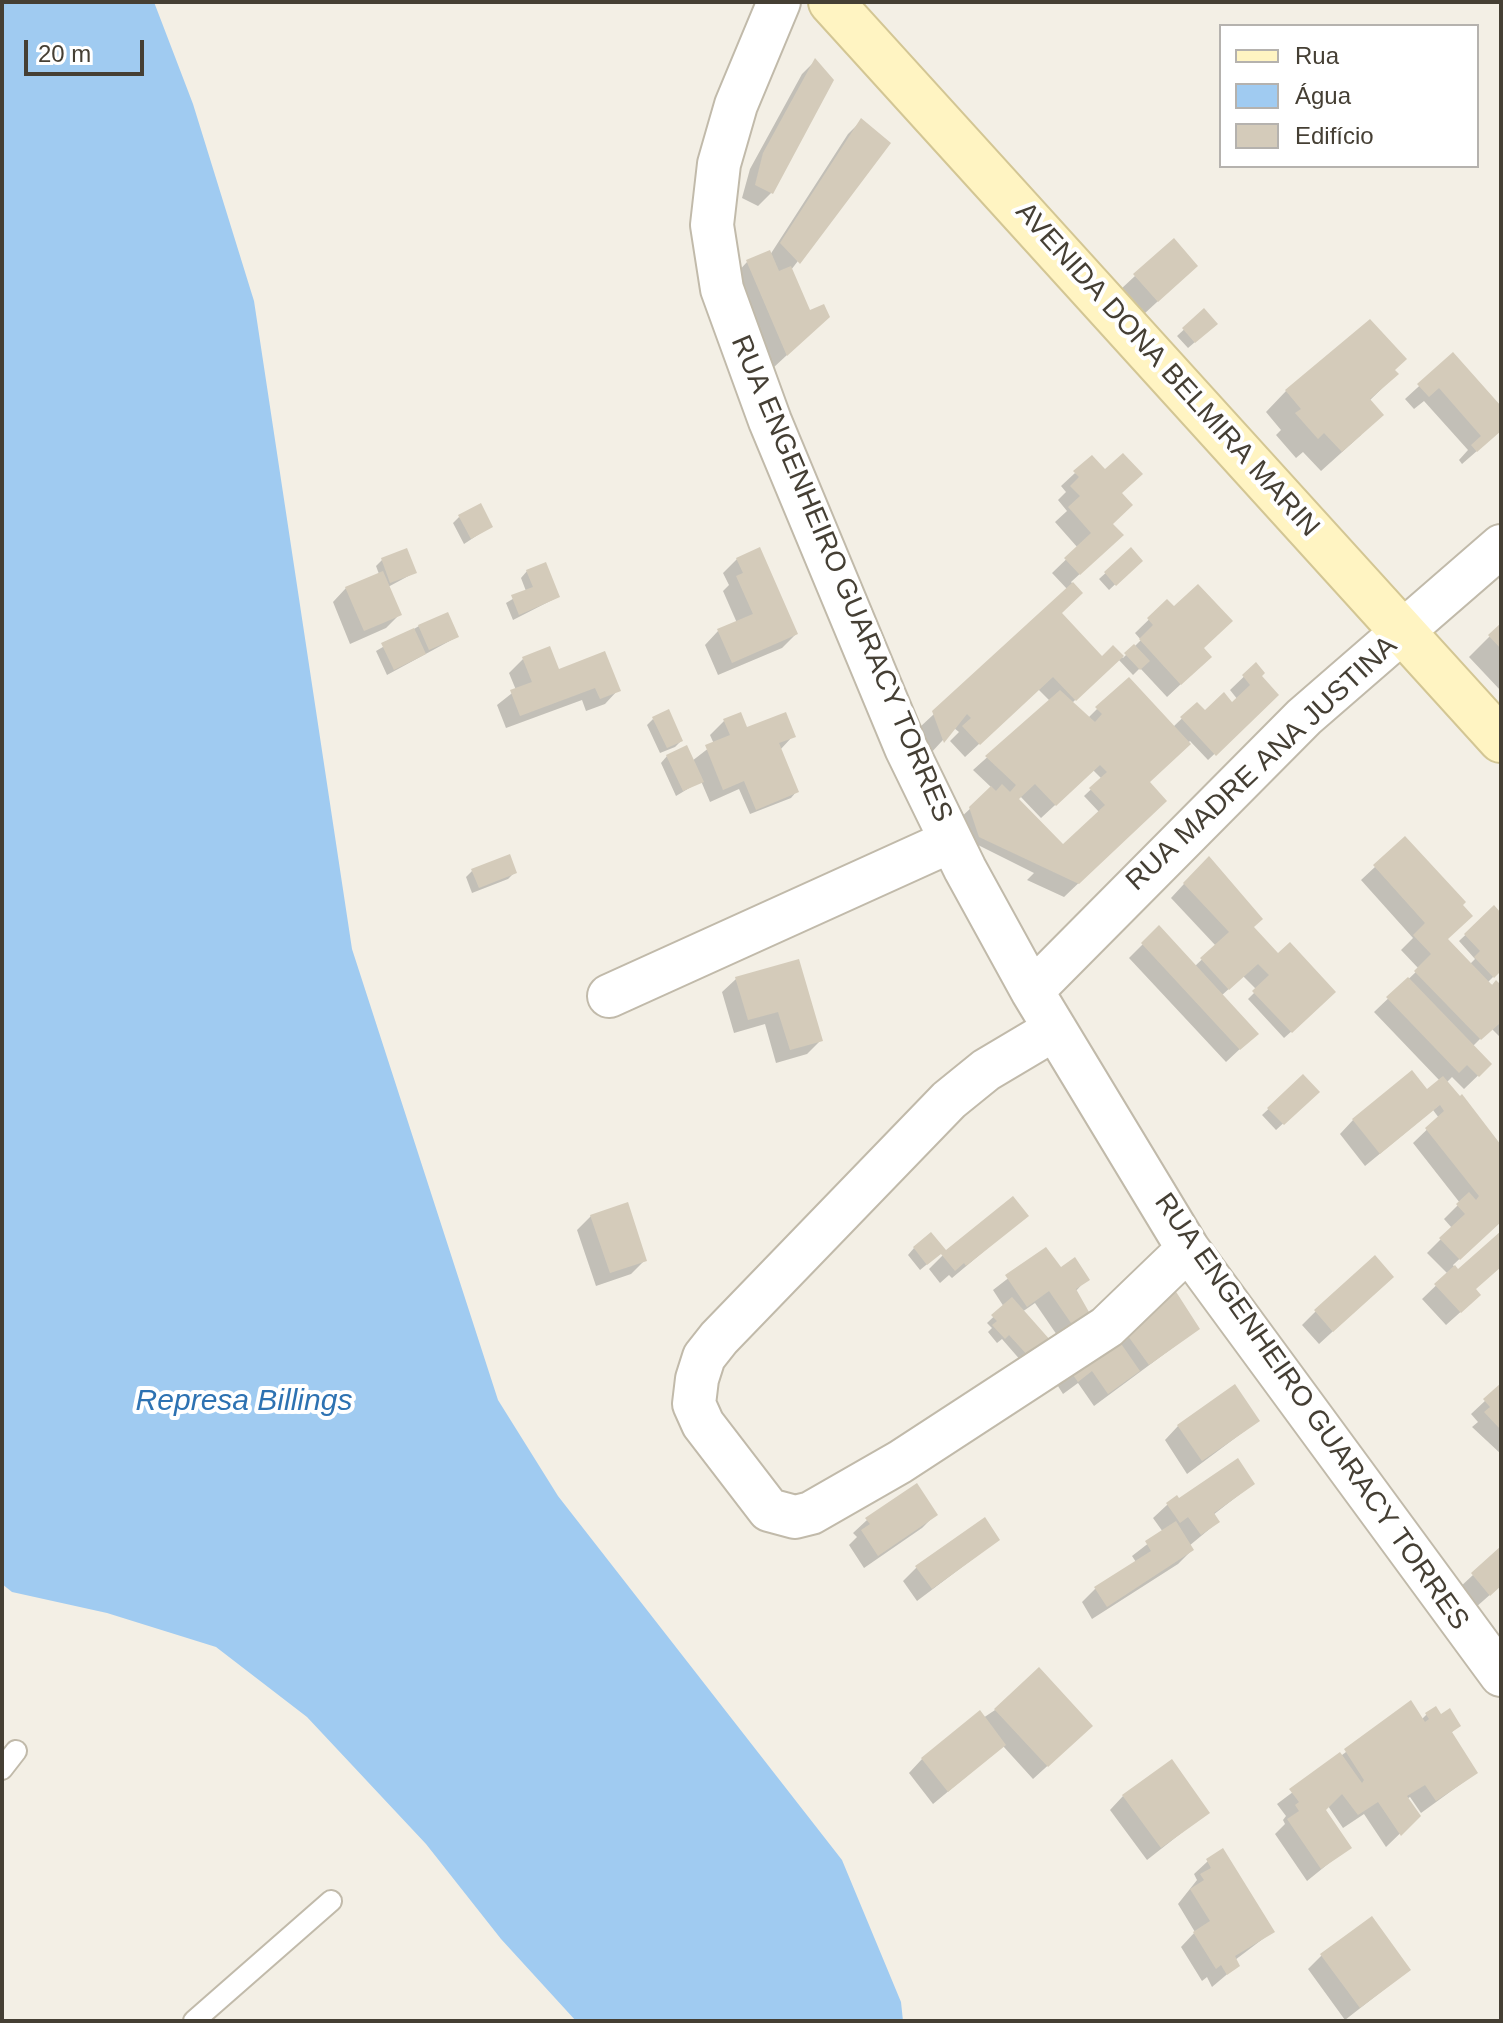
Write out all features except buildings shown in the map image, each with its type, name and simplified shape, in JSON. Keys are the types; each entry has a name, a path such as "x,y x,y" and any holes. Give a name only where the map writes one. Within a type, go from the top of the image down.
{"main road":[{"name":"AVENIDA DONA BELMIRA MARIN","path":"831,2 1501,740"}],"street":[{"name":"RUA ENGENHEIRO GUARACY TORRES","path":"779,2 736,105 719,164 712,225 722,289 770,421 906,748 951,841 1032,991 1188,1249 1501,1675"},
{"name":"RUA MADRE ANA JUSTINA","path":"1032,991 1304,717 1501,546"},
{"path":"609,996 951,841"},
{"path":"1055,1029 986,1070 949,1100 719,1338 704,1357 697,1379 694,1404 703,1424 769,1510 795,1517 811,1513 900,1462 1107,1327 1188,1249"}],"lane":[{"path":"2,1769 16,1751"},
{"path":"194,2021 331,1901"}],"water":[{"name":"Represa Billings","path":"2,2 154,2 193,104 254,301 352,949 498,1400 558,1496 842,1860 901,2002 903,2021 576,2021 501,1939 426,1844 307,1717 216,1647 107,1613 12,1592 2,1584"}]}
